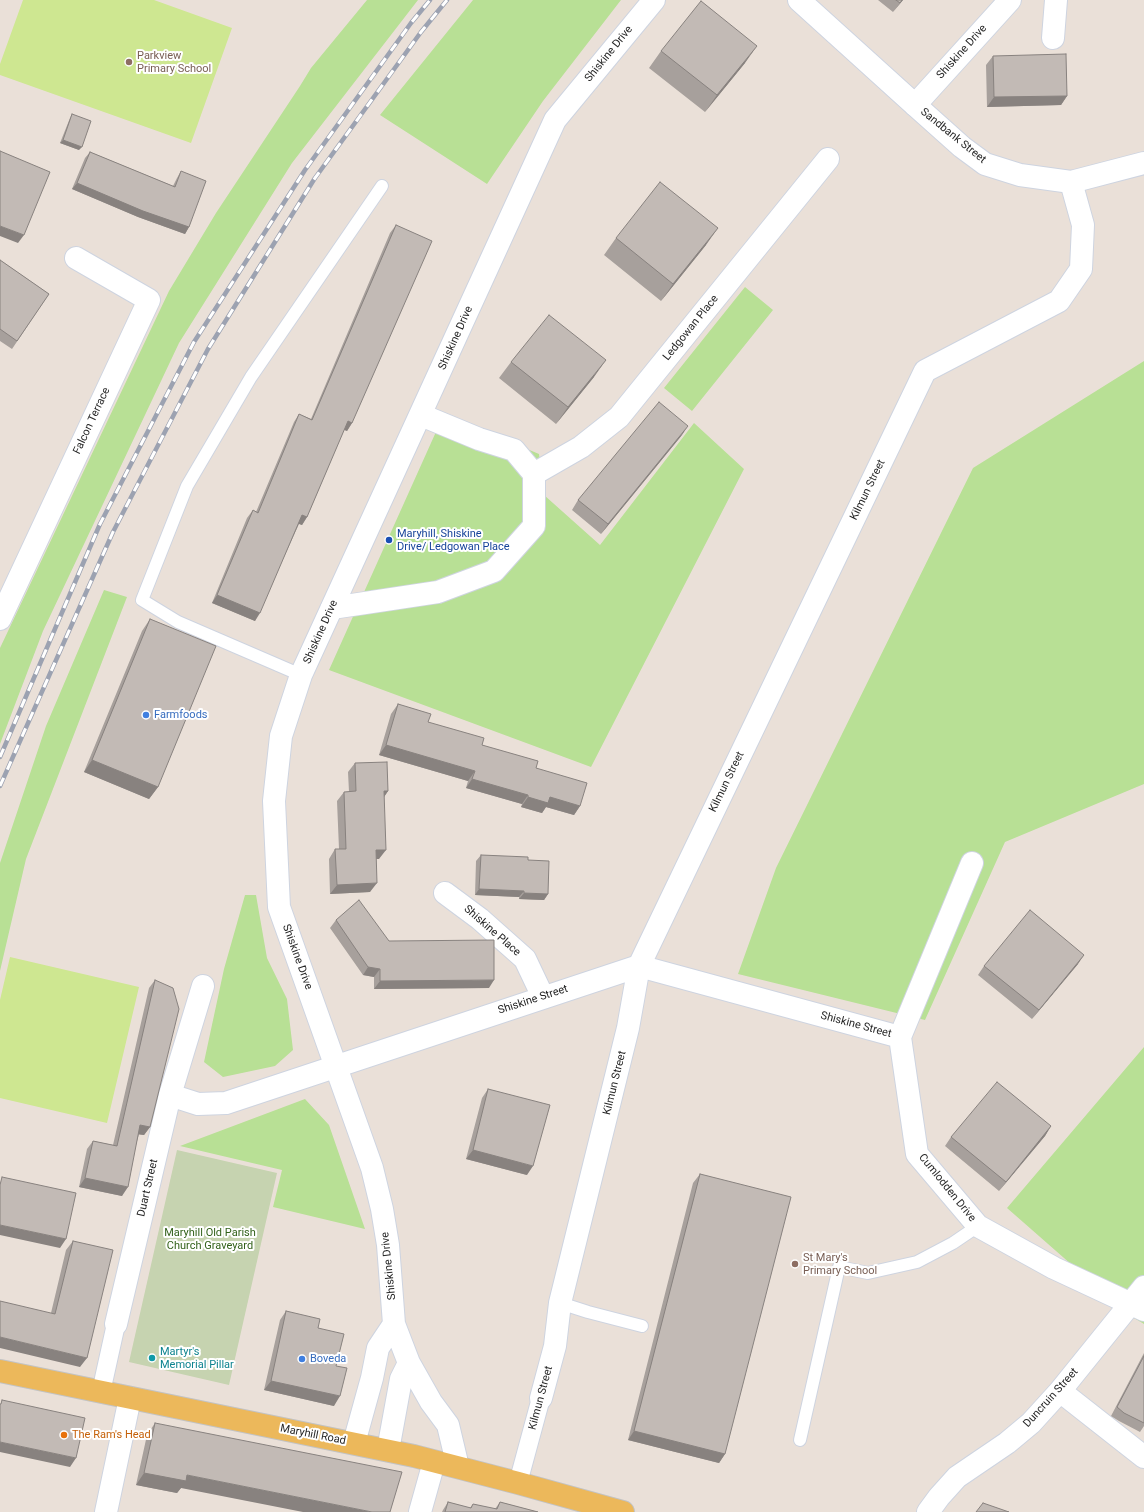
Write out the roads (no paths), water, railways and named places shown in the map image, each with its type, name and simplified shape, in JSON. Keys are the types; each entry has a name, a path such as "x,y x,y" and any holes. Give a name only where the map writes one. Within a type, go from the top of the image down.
{"main road":[{"name":"Maryhill Road","path":"0,1371 388,1450 458,1467 623,1512"}],"street":[{"name":"Shiskine Drive","path":"458,1467 448,1425 431,1402 409,1363 394,1324 388,1245 377,1188 361,1135 279,907 274,801 281,736 301,675 555,120 654,0"},
{"name":"Sandbank Street","path":"799,0 962,147 985,164 1020,175 1071,182 1144,163"},
{"name":"Shiskine Drive","path":"915,105 1010,0"},
{"path":"1053,38 1056,0"},
{"name":"Ledgowan Place","path":"534,474 581,447 619,417 828,159"},
{"name":"Kilmun Street","path":"518,1483 555,1346 560,1303 628,1028 639,966 925,371 1059,301 1081,269 1083,225 1071,182"},
{"name":"Falcon Terrace","path":"0,619 149,300 76,258"},
{"path":"332,608 438,592 494,571 534,526 534,474 514,450 479,439 421,415"},
{"path":"900,1037 972,863"},
{"name":"Shiskine Place","path":"445,893 480,918 525,959 543,997"},
{"name":"Shiskine Street","path":"170,1095 198,1104 226,1103 639,966 900,1037"},
{"name":"Duart Street","path":"101,1392 170,1095 203,986"},
{"name":"Cumlodden Drive","path":"900,1037 917,1154 978,1226 1054,1268 1137,1307"},
{"name":"Duncruin Street","path":"928,1512 957,1477 1019,1434 1031,1423 1137,1307 1144,1287"},
{"path":"354,1443 372,1378 378,1348 394,1324"},
{"path":"388,1450 401,1379 409,1363"},
{"path":"1060,1391 1144,1457"},
{"path":"106,1512 130,1398"},
{"path":"420,1512 434,1462"}],"lane":[{"path":"301,675 178,622 142,600 187,486 251,377 382,186"},
{"path":"800,1440 839,1267 868,1273 916,1262 953,1243 978,1226"},
{"path":"560,1303 642,1326"}],"railway":[{"path":"0,757 100,524 194,342 305,170 411,23 430,0"},
{"path":"0,786 113,532 208,349 315,178 421,32 447,0"}],"place":[{"name":"Parkview Primary School","path":"129,62"},
{"name":"Maryhill, Shiskine Drive/ Ledgowan Place","path":"389,540"},
{"name":"Farmfoods","path":"146,715"},
{"name":"St Mary's Primary School","path":"795,1264"},
{"name":"Martyr's Memorial Pillar","path":"152,1358"},
{"name":"Boveda","path":"302,1359"},
{"name":"The Ram's Head","path":"64,1435"}],"park label":[{"name":"Maryhill Old Parish Church Graveyard","path":"210,1239"}]}
